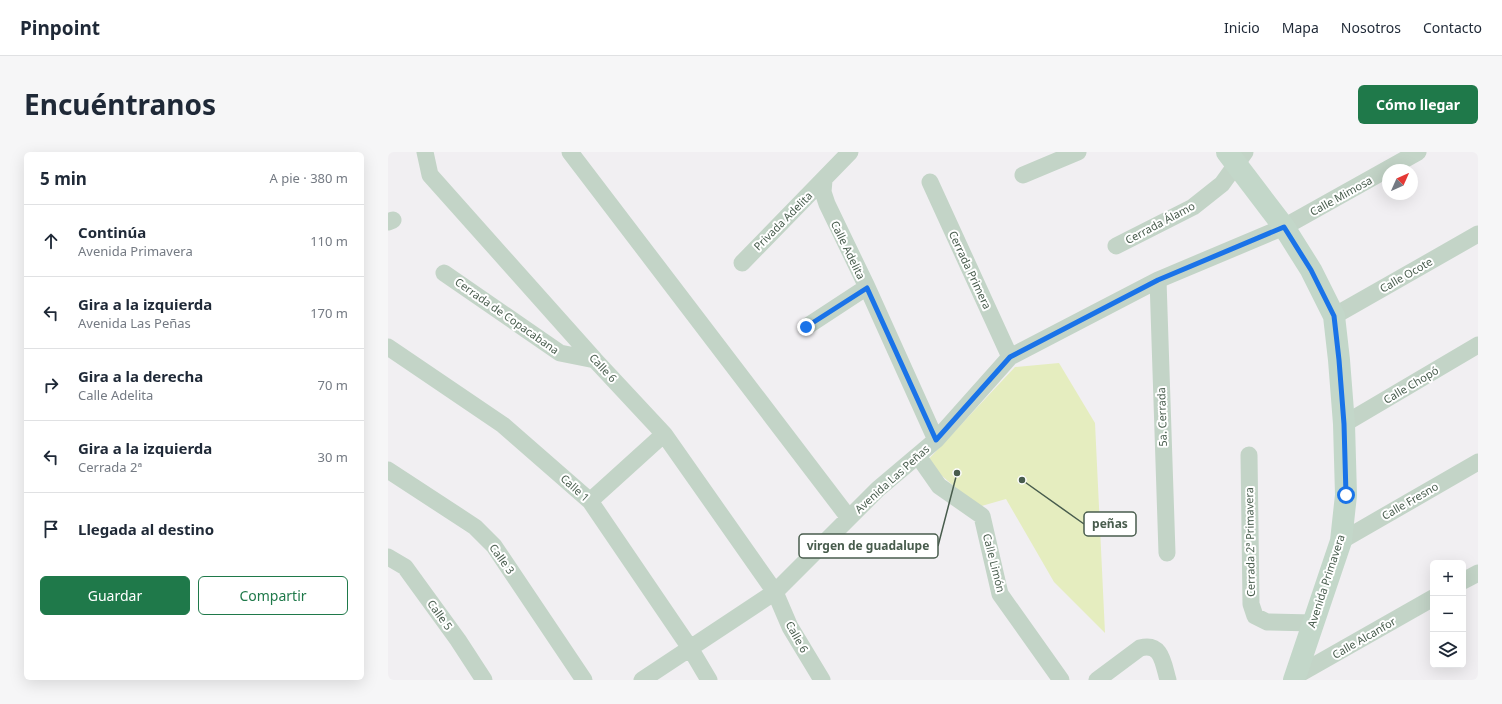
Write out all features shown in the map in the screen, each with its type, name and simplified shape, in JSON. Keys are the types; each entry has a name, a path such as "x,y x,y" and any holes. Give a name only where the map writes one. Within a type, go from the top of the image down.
{"street":[{"name":"Calle 6","path":"425,152 430,175 595,360 664,434 775,592 790,628 822,680"},
{"path":"570,152 849,518"},
{"path":"824,180 850,152"},
{"path":"1023,175 1078,152"},
{"name":"Calle Mimosa","path":"1284,227 1418,152"},
{"name":"Avenida Primavera","path":"1236,156 1311,270 1334,316 1339,360 1344,424 1346,495 1341,541 1294,679"},
{"name":"Cerrada Álamo","path":"1116,246 1193,207 1222,184 1236,156"},
{"name":"Privada Adelita","path":"742,263 824,180"},
{"name":"Calle Adelita","path":"824,180 823,192 827,204 936,440"},
{"name":"Cerrada Primera","path":"930,182 1010,357"},
{"name":"Avenida Las Peñas","path":"775,592 878,489 936,440 1010,357 1158,280 1284,227"},
{"name":"Calle Ocote","path":"1334,316 1478,234"},
{"name":"Cerrada de Copacabana","path":"444,273 560,354 595,360"},
{"name":"5a. Cerrada","path":"1158,280 1167,553"},
{"path":"806,327 867,288"},
{"name":"Calle Chopó","path":"1344,424 1478,345"},
{"name":"Calle 1","path":"388,347 503,426 590,501 690,648 709,680"},
{"path":"590,501 664,434"},
{"name":"Cerrada 2ª Primavera","path":"1249,455 1250,604 1255,616 1267,622 1313,623"},
{"name":"Calle Limón","path":"918,456 939,486 982,516 1000,594 1061,680"},
{"name":"Calle Fresno","path":"1341,541 1478,462"},
{"name":"Calle 3","path":"388,470 475,527 494,546 584,680"},
{"name":"Calle 5","path":"388,558 405,567 458,640 484,680"},
{"path":"1466,579 1478,573"},
{"path":"642,680 775,592"},
{"name":"Calle Alcanfor","path":"1294,679 1430,600"},
{"path":"1097,680 1140,648 1148,646 1155,648 1160,653 1168,680"}],"green space":[{"path":"1059,363 1095,423 1105,633 1054,582 1006,499 978,507 926,462 1015,367"}],"place":[{"name":"virgen de guadalupe","path":"957,473"},
{"name":"peñas","path":"1022,480"}],"route":[{"path":"806,327 867,288 936,440 1010,357 1158,280 1284,227 1311,270 1334,316 1344,424 1346,495"}]}
